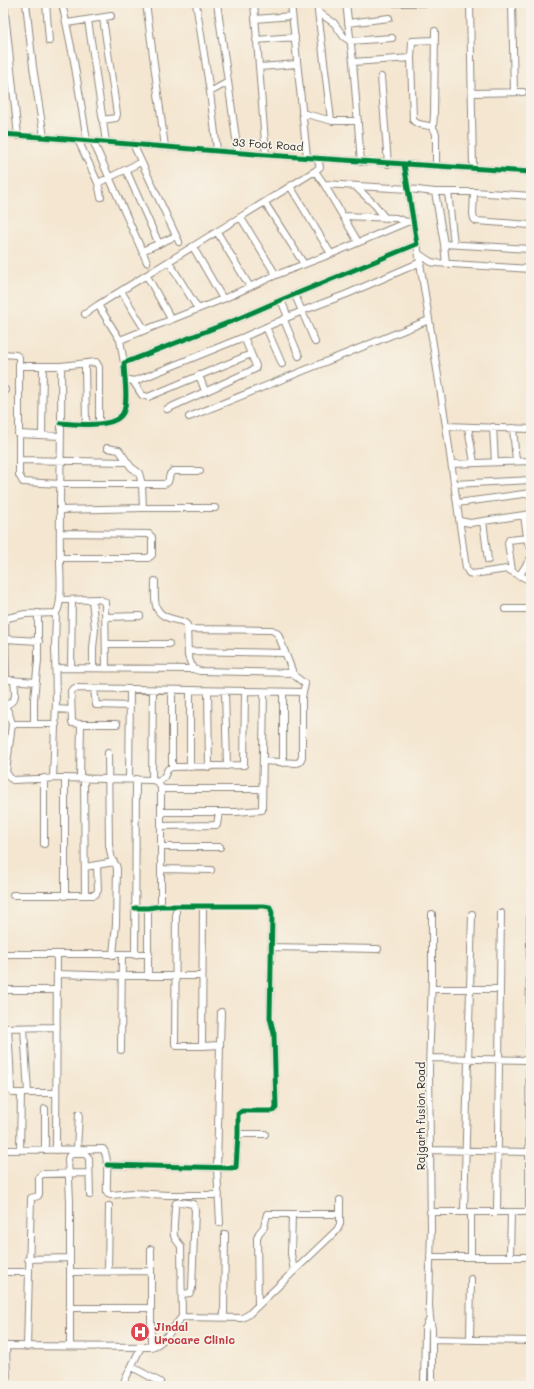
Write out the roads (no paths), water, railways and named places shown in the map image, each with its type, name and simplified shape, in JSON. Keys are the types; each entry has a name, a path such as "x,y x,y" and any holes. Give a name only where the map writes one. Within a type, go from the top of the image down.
{"street":[{"path":"4,3 18,136"},
{"path":"26,3 33,67 44,137"},
{"path":"46,3 50,41"},
{"path":"62,3 90,141 147,262"},
{"path":"146,3 164,146"},
{"path":"196,3 210,92 216,150"},
{"path":"217,3 238,153"},
{"path":"254,3 266,155"},
{"path":"292,3 292,16 307,157"},
{"path":"317,3 331,120"},
{"path":"346,3 353,62 361,162"},
{"path":"393,3 504,3"},
{"path":"470,3 474,168"},
{"path":"512,3 514,92"},
{"path":"318,12 334,23 344,37 350,41 392,38"},
{"path":"67,23 111,16"},
{"path":"255,19 292,16"},
{"path":"102,120 116,118 118,114 103,18"},
{"path":"348,22 389,18"},
{"path":"88,20 106,142"},
{"path":"435,31 433,127 436,134 436,166"},
{"path":"256,40 295,37"},
{"path":"433,127 417,124 413,120 411,58 412,41 435,40"},
{"path":"353,62 411,58"},
{"path":"260,67 297,64"},
{"path":"381,77 388,164"},
{"path":"210,92 228,82"},
{"path":"472,93 523,92"},
{"path":"302,113 339,122 358,121"},
{"name":"33 Foot Road","path":"3,134 388,164 531,172"},
{"path":"78,140 98,183 101,197"},
{"path":"133,144 179,242"},
{"path":"85,314 193,248 290,186 315,172 320,167 317,158"},
{"path":"98,183 141,162"},
{"path":"404,164 409,189 410,221 421,262 467,571 473,574 503,569 512,571 531,581"},
{"path":"126,170 159,244"},
{"path":"315,172 324,184 358,242"},
{"path":"324,184 435,192 474,192 531,196"},
{"path":"290,186 331,254"},
{"path":"355,186 375,205 385,218"},
{"path":"435,192 446,264"},
{"path":"448,192 454,244"},
{"path":"474,192 474,220 531,225"},
{"path":"265,203 304,264"},
{"path":"343,216 400,219 410,221"},
{"path":"241,218 276,275"},
{"path":"120,340 410,221"},
{"path":"217,232 250,287"},
{"path":"142,251 176,236"},
{"path":"124,363 209,331 417,244"},
{"path":"444,244 531,249"},
{"path":"193,248 223,299"},
{"path":"419,254 431,262 531,269"},
{"path":"170,262 198,309"},
{"path":"133,381 244,337 302,311 347,294 421,262"},
{"path":"147,276 171,319"},
{"path":"121,291 145,330"},
{"path":"295,295 315,342"},
{"path":"281,300 299,356"},
{"path":"61,423 99,424 110,422 118,418 123,412 125,405 125,378 120,340 98,305"},
{"path":"189,417 429,320"},
{"path":"266,327 282,364"},
{"path":"167,409 255,369 256,366 244,337"},
{"path":"3,354 18,355 19,475 23,482 60,484 167,483 172,471 200,471"},
{"path":"125,378 133,381 142,395 148,397 251,354"},
{"path":"19,366 61,366 96,362 99,367 99,424"},
{"path":"85,364 86,424"},
{"path":"42,435 43,366"},
{"path":"53,778 56,724 56,613 58,611 60,600 61,366"},
{"path":"199,375 205,391"},
{"path":"446,426 531,429"},
{"path":"468,427 474,463"},
{"path":"493,427 496,462"},
{"path":"513,428 516,461"},
{"path":"18,434 60,436"},
{"path":"107,448 119,450 131,467 139,473 142,484 143,508"},
{"path":"19,460 127,462"},
{"path":"452,464 531,461"},
{"path":"454,484 531,480"},
{"path":"457,503 531,494"},
{"path":"60,510 215,508"},
{"path":"460,521 466,523 531,514"},
{"path":"524,515 528,543 531,547"},
{"path":"483,521 488,560"},
{"path":"60,558 148,558 152,555 152,537 149,534 61,533"},
{"path":"512,571 508,543 509,540 527,538"},
{"path":"519,576 531,558"},
{"path":"155,581 155,606 159,614 169,619 185,623 188,629 189,661 193,669"},
{"path":"60,600 99,599 105,602 106,668"},
{"path":"71,668 72,600"},
{"path":"92,600 95,629 94,669"},
{"path":"505,609 531,609"},
{"path":"34,724 34,699 39,641 38,613"},
{"path":"36,682 9,680 5,675 4,618 25,614 56,613"},
{"path":"106,617 140,616"},
{"path":"188,629 272,630 278,634 293,673 305,684 303,692 301,760 300,762 296,763 263,762"},
{"path":"5,639 39,641"},
{"path":"106,644 169,644"},
{"path":"188,651 285,653"},
{"path":"56,668 193,669 200,671 293,673"},
{"path":"14,680 15,700 4,705 9,713 12,724 5,772 13,780 44,778 132,779 157,783 262,790"},
{"path":"117,724 72,723 71,691 73,688 172,691 303,692"},
{"path":"94,689 96,704 130,706"},
{"path":"130,690 135,955"},
{"path":"153,690 157,783 161,812 161,906"},
{"path":"172,691 172,767"},
{"path":"190,691 190,767"},
{"path":"208,691 209,766"},
{"path":"225,691 227,766"},
{"path":"157,783 164,777 168,769 172,767 243,766 245,764 245,692"},
{"path":"161,812 261,811 264,692"},
{"path":"283,692 283,763"},
{"path":"56,709 71,710"},
{"path":"12,724 56,724"},
{"path":"81,724 85,895"},
{"path":"108,753 109,845 110,857 117,869 116,924 113,955"},
{"path":"44,778 44,844"},
{"path":"64,778 65,896"},
{"path":"161,826 215,825 218,823 219,812"},
{"path":"161,847 220,847"},
{"path":"85,867 114,862"},
{"path":"13,895 94,895 98,890 97,866"},
{"path":"161,870 211,870"},
{"path":"107,1165 234,1169 237,1167 237,1117 239,1112 273,1111 276,1108 274,1034 270,1018 272,913 270,907 161,906 135,908"},
{"path":"202,1046 203,906"},
{"path":"176,907 176,1046 220,1045"},
{"path":"148,908 148,976"},
{"name":"Rajgarh fusion Road","path":"432,914 430,1058 430,1318 432,1329 432,1386"},
{"path":"471,1256 466,1151 472,914"},
{"path":"497,1212 501,914"},
{"path":"430,1212 524,1212 528,1211 529,1209 530,916"},
{"path":"271,947 378,949"},
{"path":"3,954 149,954"},
{"path":"56,1150 57,954"},
{"path":"121,1050 122,955"},
{"path":"57,974 202,976"},
{"path":"432,989 500,989"},
{"path":"3,990 57,990"},
{"path":"220,1223 217,1168 221,1012"},
{"path":"56,1093 11,1092 6,1063 6,1028 57,1027"},
{"path":"20,1150 24,1093 24,1028"},
{"path":"430,1058 529,1060"},
{"path":"45,1109 45,1150"},
{"path":"77,1149 79,1114"},
{"path":"238,1134 265,1134"},
{"path":"3,1150 104,1149 107,1165 107,1192 111,1195 132,1193 219,1195"},
{"path":"430,1150 529,1152"},
{"path":"70,1346 69,1156 72,1154 85,1154 89,1158 90,1195"},
{"path":"27,1347 28,1259 31,1198 38,1196 39,1194 40,1175 42,1174 89,1174"},
{"path":"182,1317 245,1317 337,1230 340,1224 340,1200"},
{"path":"7,1386 4,1346 151,1347 156,1346 161,1342 182,1317 181,1247 174,1237 175,1206 176,1203 181,1202 193,1204 195,1210 192,1289 190,1293 182,1294"},
{"path":"108,1272 109,1206"},
{"path":"510,1256 511,1212"},
{"path":"258,1305 258,1235 264,1227 267,1214 340,1214"},
{"path":"292,1214 291,1254 294,1271"},
{"path":"224,1317 226,1234"},
{"path":"151,1347 152,1249"},
{"path":"430,1257 525,1257"},
{"path":"28,1259 69,1258"},
{"path":"70,1272 151,1271"},
{"path":"3,1272 28,1272"},
{"path":"470,1339 471,1279"},
{"path":"69,1308 151,1308"},
{"name":"Rajgarh fusion Road","path":"424,1386 425,1329 430,1318"},
{"path":"432,1339 531,1341"},
{"path":"122,1386 140,1347"},
{"path":"132,1367 160,1382"}],"place":[{"name":"Jindal Urocare Clinic","path":"140,1332"}]}
